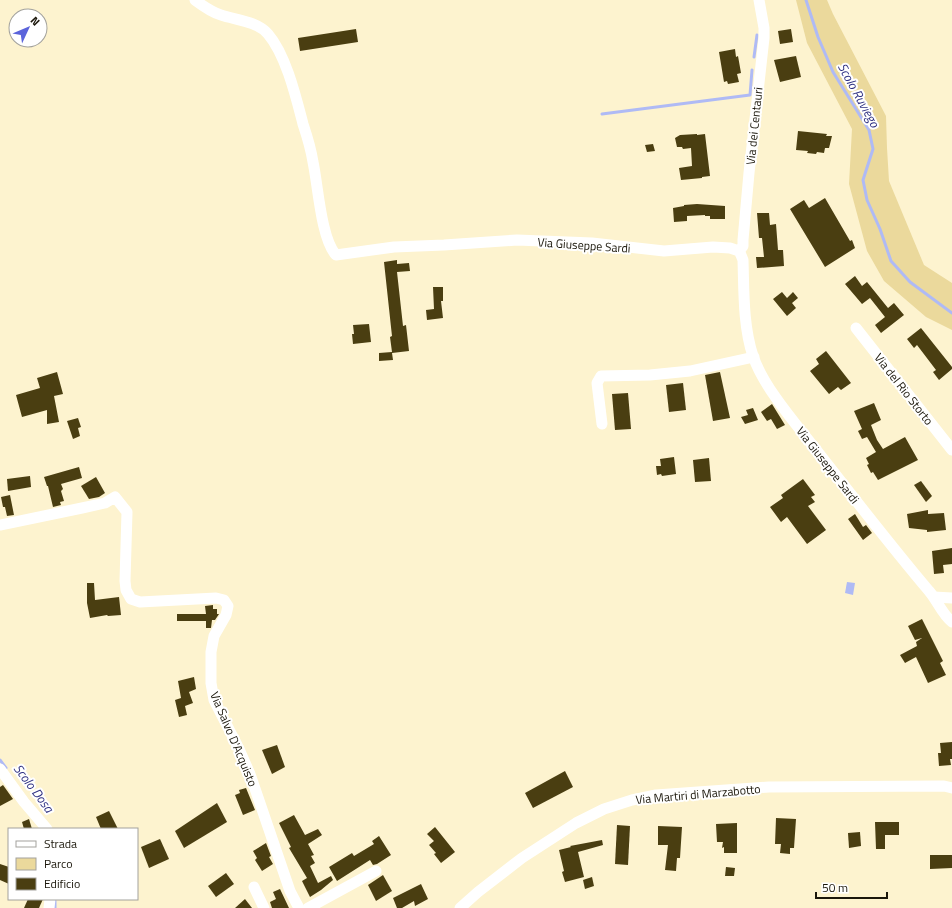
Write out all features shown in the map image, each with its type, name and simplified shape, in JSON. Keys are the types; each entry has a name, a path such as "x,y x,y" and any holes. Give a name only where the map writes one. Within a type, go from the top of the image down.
{"street":[{"name":"Via Giuseppe Sardi","path":"195,0 219,15 262,28 272,40 291,80 313,161 322,219 331,250 336,255 394,247 517,240 592,243 664,251 723,247 739,251 743,260 746,314 750,342 754,357 762,375 778,400 885,538 934,597 952,622"},
{"name":"Via dei Centauri","path":"739,251 742,246 764,38 764,28 759,0"},
{"name":"Via del Rio Storto","path":"856,328 952,450"},
{"path":"602,424 597,383 601,376 650,375 690,371 754,357"},
{"name":"Via Salvo D'Acquisto","path":"0,525 105,503 115,497 127,512 125,581 126,590 131,599 140,602 216,598 224,600 227,603 228,610 214,636 211,652 211,683 214,700 236,742 250,774 290,891 299,908"},
{"path":"934,597 952,598"},
{"path":"0,769 24,802 46,828"},
{"name":"Via Martiri di Marzabotto","path":"460,908 522,858 576,824 604,809 632,800 656,795 769,787 949,786"},
{"path":"308,908 376,871"},
{"path":"254,886 264,908"}],"green space":[{"path":"796,0 827,0 886,116 889,181 924,265 952,283 952,330 926,317 884,281 867,251 849,184 852,129 807,43"}],"water":[{"path":"847,582 855,583 853,595 845,593"}],"building":[{"path":"356,29 358,42 300,51 298,38"},
{"path":"791,29 793,42 780,44 778,31"},
{"path":"735,49 736,57 738,56 741,73 737,74 739,82 728,84 727,81 724,82 719,52"},
{"path":"796,56 801,77 780,82 774,60"},
{"path":"798,131 827,134 826,136 832,136 829,148 825,148 824,153 817,152 816,154 807,153 808,151 796,150"},
{"path":"705,134 710,176 681,180 679,168 692,166 691,148 683,149 682,147 677,147 675,138 680,135"},
{"path":"653,144 655,151 647,152 645,145"},
{"path":"825,198 850,241 852,240 855,248 825,267 790,209 804,200 809,208"},
{"path":"697,204 725,206 725,219 710,219 710,216 705,215 687,216 687,221 674,222 673,208"},
{"path":"757,213 769,213 770,225 776,224 778,250 783,250 784,266 757,268 756,257 764,257 762,238 759,238"},
{"path":"397,260 397,264 409,263 410,271 397,272 403,326 406,325 409,351 392,353 393,360 379,361 379,353 392,352 390,337 392,336 384,262"},
{"path":"855,276 862,286 867,282 888,308 894,303 904,315 881,333 875,325 885,317 870,298 862,304 845,284"},
{"path":"433,287 443,287 443,301 441,301 443,318 427,320 426,310 434,309"},
{"path":"782,292 787,298 793,292 798,298 792,303 796,308 787,316 773,299"},
{"path":"369,324 371,342 353,344 353,325"},
{"path":"921,328 952,367 952,369 939,380 933,372 936,370 917,345 914,348 907,339"},
{"path":"826,351 851,383 841,390 838,387 829,394 810,371 819,364 816,359"},
{"path":"57,372 63,394 54,396 59,422 47,424 47,410 22,417 16,395 40,388 37,378"},
{"path":"720,372 730,418 713,421 705,375"},
{"path":"683,383 686,410 669,412 666,385"},
{"path":"628,393 631,429 615,430 612,394"},
{"path":"874,403 881,420 871,425 877,440 883,449 905,437 918,460 878,480 873,472 871,473 867,465 869,464 866,458 876,452 867,437 862,439 858,431 862,429 854,411"},
{"path":"772,404 785,425 777,429 771,419 767,421 761,412"},
{"path":"753,408 758,420 745,424 741,417 748,415 746,410"},
{"path":"78,418 81,427 78,428 80,436 73,439 67,421"},
{"path":"674,457 676,474 662,476 661,474 657,475 656,466 661,466 660,459"},
{"path":"709,458 711,481 695,482 693,460"},
{"path":"79,467 82,478 61,484 63,489 61,491 64,501 60,502 61,505 53,507 48,486 44,477"},
{"path":"30,476 31,487 8,491 7,479"},
{"path":"96,477 105,493 99,497 89,499 81,486"},
{"path":"803,479 815,495 811,497 815,502 808,506 826,530 807,544 787,517 781,522 770,507 783,498 781,495"},
{"path":"921,481 932,496 926,502 914,485"},
{"path":"10,495 14,515 7,516 1,497"},
{"path":"928,510 928,514 944,513 946,530 927,532 927,530 909,528 907,514"},
{"path":"855,514 863,527 866,525 872,533 863,540 848,519"},
{"path":"952,548 952,564 943,565 944,573 934,574 932,551"},
{"path":"87,583 94,583 95,600 119,597 121,615 107,615 90,618 87,603"},
{"path":"213,605 213,609 217,609 217,614 219,614 215,620 212,620 211,628 206,628 206,621 177,621 177,614 206,614 205,606"},
{"path":"922,619 943,661 940,663 946,675 928,683 916,657 905,663 900,655 917,646 916,642 922,638 915,640 908,626"},
{"path":"194,677 196,689 189,692 193,703 185,706 187,715 179,717 175,700 181,698 178,681"},
{"path":"952,742 952,759 950,759 951,765 939,766 938,753 941,753 940,743"},
{"path":"277,745 285,767 272,774 262,750"},
{"path":"565,771 573,787 533,808 525,793"},
{"path":"3,785 13,799 0,806 0,787"},
{"path":"246,788 255,810 243,815 235,795 240,793 239,790"},
{"path":"217,803 227,822 184,848 175,831"},
{"path":"109,811 118,828 101,828 96,817"},
{"path":"294,815 305,835 318,829 322,835 308,844 314,855 311,856 315,863 310,866 318,883 331,876 333,880 310,897 302,881 307,878 289,848 291,847 279,823"},
{"path":"776,818 796,819 794,848 790,848 790,854 780,853 781,844 775,844"},
{"path":"29,819 32,828 24,828 22,822"},
{"path":"875,822 899,822 899,835 885,835 885,849 876,849"},
{"path":"737,823 737,853 724,853 724,847 722,848 723,842 717,842 716,824"},
{"path":"617,825 630,826 628,865 615,864"},
{"path":"658,826 682,827 680,858 677,858 676,871 665,870 668,845 658,845"},
{"path":"435,827 455,852 441,863 434,854 436,853 429,845 434,841 427,834"},
{"path":"860,832 861,846 849,848 848,833"},
{"path":"379,836 391,855 373,865 370,860 337,881 329,867 352,853 354,856 374,844 372,841"},
{"path":"160,839 169,859 149,868 141,847"},
{"path":"602,840 603,845 578,852 584,877 565,882 559,850 571,847 570,846"},
{"path":"266,843 271,856 269,857 273,864 262,871 255,860 257,858 253,851"},
{"path":"930,855 952,855 952,868 930,869"},
{"path":"0,864 8,867 8,884 0,880"},
{"path":"726,867 735,868 734,876 725,876"},
{"path":"226,873 234,884 216,897 208,886"},
{"path":"383,875 392,891 376,901 368,885"},
{"path":"592,877 594,886 585,889 583,880"},
{"path":"421,884 428,899 415,906 414,901 402,908 397,908 393,898"},
{"path":"280,889 289,908 272,908 270,902 276,899 273,892"},
{"path":"245,899 252,908 235,908"},
{"path":"28,900 43,900 39,908 24,908"}],"waterway":[{"name":"Scolo Ruviego","path":"806,0 818,37 833,72 869,130 873,149 863,180 867,200 880,229 891,261 910,282 952,313"},
{"path":"754,57 757,35"},
{"path":"602,114 750,95 752,70"},
{"name":"Scolo Dosa","path":"0,760 6,768"},
{"name":"Scolo Dosa","path":"55,901 55,908"}]}
